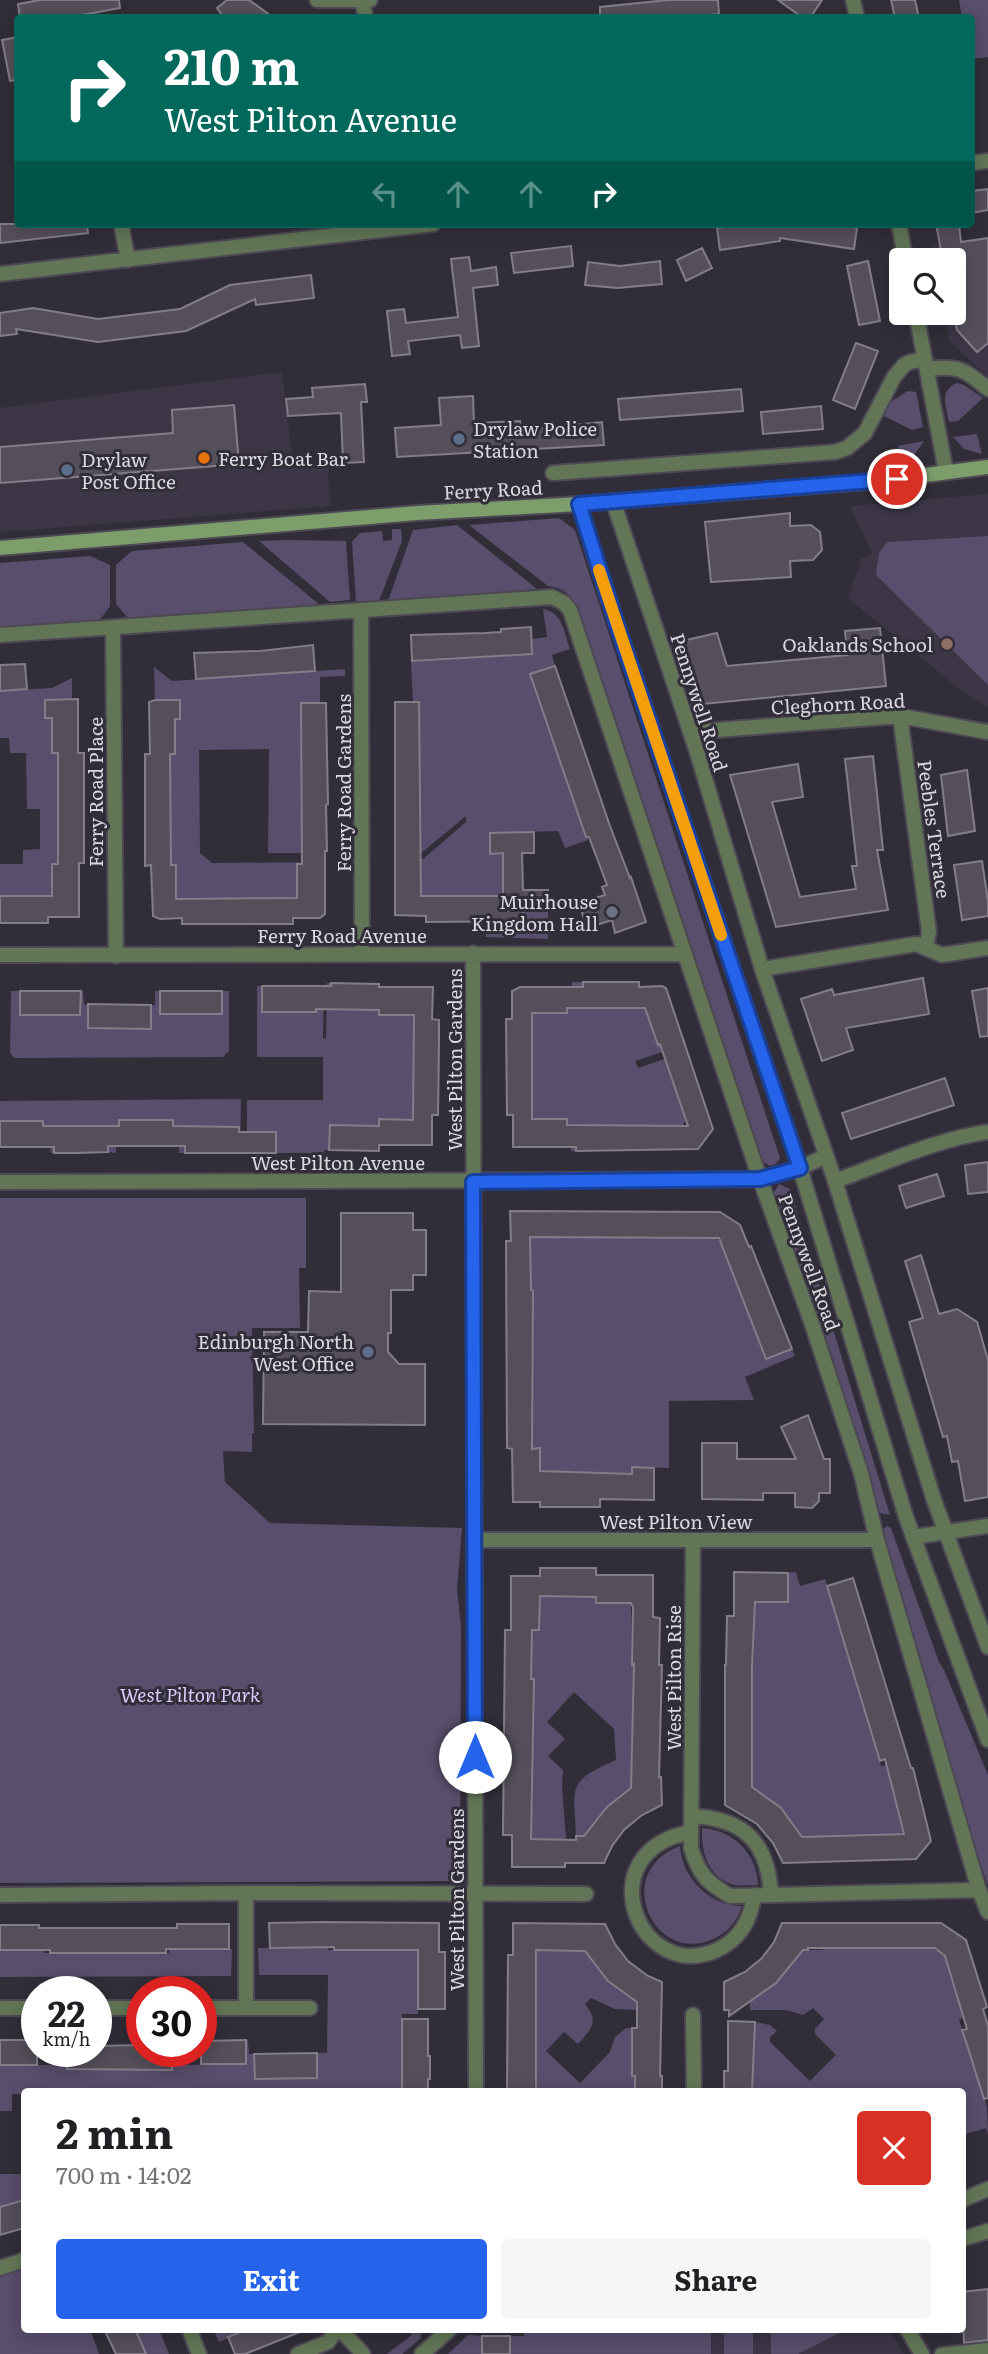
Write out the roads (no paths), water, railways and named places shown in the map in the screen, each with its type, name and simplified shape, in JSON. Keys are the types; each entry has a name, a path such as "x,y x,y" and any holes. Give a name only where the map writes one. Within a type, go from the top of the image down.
{"main road":[{"name":"Ferry Road","path":"0,548 417,513 579,504 880,481 988,467"}],"street":[{"path":"317,0 370,0"},
{"path":"122,228 128,260"},
{"path":"0,275 386,228"},
{"path":"900,228 904,248"},
{"path":"918,325 946,472"},
{"name":"Ferry Road","path":"553,473 835,452 847,448 865,433 894,377 910,362 960,368 988,389"},
{"name":"Pennywell Road","path":"612,501 690,732 762,969 835,1181 930,1489 988,1647"},
{"name":"Pennywell Road","path":"579,504 658,749 800,1168 913,1537 988,1740"},
{"name":"Pennywell Road","path":"361,611 552,597 564,603 570,610 861,1473 877,1540 979,1890 988,1912"},
{"path":"0,635 361,611"},
{"name":"Ferry Road Gardens","path":"361,611 362,954"},
{"name":"Ferry Road Place","path":"113,628 116,956"},
{"name":"Cleghorn Road","path":"690,732 900,716 988,732"},
{"name":"Peebles Terrace","path":"900,716 929,932 926,947"},
{"path":"762,969 916,944 942,955 988,948"},
{"name":"West Pilton Gardens","path":"473,953 476,2088"},
{"name":"Ferry Road Avenue","path":"0,955 684,954"},
{"path":"835,1181 958,1138 988,1132"},
{"name":"Pennywell Road","path":"800,1168 826,1156"},
{"name":"West Pilton Avenue","path":"0,1182 760,1179 800,1168"},
{"path":"913,1537 988,1526"},
{"name":"West Pilton Rise","path":"693,1539 691,1848 698,1868 711,1885 730,1896 979,1890"},
{"name":"West Pilton View","path":"474,1540 877,1540"},
{"path":"691,1816 714,1817 734,1824 750,1837 763,1853 770,1873 771,1895"},
{"path":"691,1832 672,1836 656,1844 642,1858 634,1875 631,1894 634,1912 642,1929 655,1942 684,1955 710,1952 724,1946 737,1937 746,1924 754,1895"},
{"path":"246,1893 246,2008"},
{"path":"0,1895 586,1894"},
{"path":"0,2008 21,2008"},
{"path":"217,2008 310,2008"},
{"path":"693,2015 694,2088"},
{"path":"966,2198 988,2189"},
{"path":"966,2238 988,2231"},
{"path":"0,2268 21,2261"},
{"path":"191,2333 199,2354"},
{"path":"298,2354 328,2342 336,2333"},
{"path":"343,2333 363,2354"},
{"path":"422,2354 446,2333"},
{"path":"909,2333 922,2354"},
{"path":"942,2354 988,2349"}],"place":[{"name":"Drylaw Police Station","path":"459,439"},
{"name":"Ferry Boat Bar","path":"204,458"},
{"name":"Drylaw Post Office","path":"67,470"},
{"name":"Oaklands School","path":"947,644"},
{"name":"Muirhouse Kingdom Hall","path":"612,912"},
{"name":"Edinburgh North West Office","path":"368,1352"}],"park label":[{"name":"West Pilton Park","path":"190,1694"}]}
